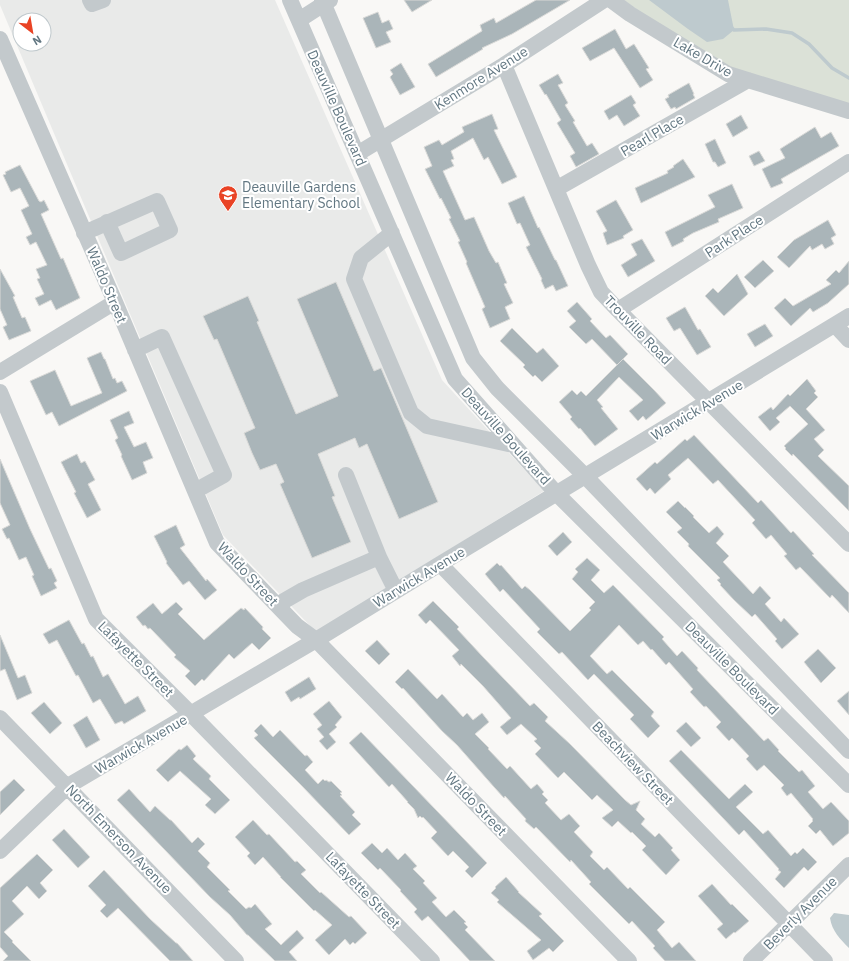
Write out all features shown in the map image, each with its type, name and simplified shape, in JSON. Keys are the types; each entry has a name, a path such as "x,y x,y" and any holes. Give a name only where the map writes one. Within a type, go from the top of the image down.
{"street":[{"path":"90,0 92,4 103,0"},
{"name":"Deauville Boulevard","path":"290,0 455,379 557,494 849,786"},
{"name":"Kenmore Avenue","path":"357,154 504,65 604,0"},
{"name":"Lake Drive","path":"611,0 630,14 728,74 849,111"},
{"path":"299,20 325,1"},
{"name":"Deauville Boulevard","path":"325,1 473,358 497,388 586,477 849,751"},
{"name":"Waldo Street","path":"0,39 115,302 217,542 297,626 316,640 629,961"},
{"name":"Trouville Road","path":"504,65 594,280 602,292 849,544"},
{"name":"Pearl Place","path":"556,189 748,80"},
{"name":"Park Place","path":"618,310 849,162"},
{"path":"84,233 108,222"},
{"path":"392,233 361,258 354,279 411,413 427,426 513,445"},
{"path":"0,372 115,302"},
{"name":"Warwick Avenue","path":"0,851 68,786 192,715 849,316"},
{"path":"835,325 849,340"},
{"path":"135,350 162,337 224,476 195,491"},
{"name":"Lafayette Street","path":"0,392 96,619 192,715 432,961"},
{"path":"346,475 379,557 396,591"},
{"path":"277,605 303,590 379,557"},
{"name":"Beachview Street","path":"440,564 825,961"},
{"name":"North Emerson Avenue","path":"0,718 68,786 236,961"},
{"name":"Beverly Avenue","path":"751,961 849,865"}],"shaded area":[{"name":"Deauville Gardens Elementary School","path":"0,0 275,0 442,380 544,491 316,632 223,535 20,52 52,52 52,12 12,12 12,34 0,5"},
{"path":"624,0 849,0 849,105 726,68 661,28"},
{"path":"649,0 728,0 734,30 723,39 707,42"},
{"path":"834,913 849,915 849,948 833,927 830,918"}],"building":[{"path":"404,0 432,0 412,12"},
{"path":"536,0 570,0 512,34 482,48 483,49 436,77 428,64 482,31 480,25 494,18 496,23"},
{"path":"378,12 382,23 389,20 393,29 386,32 391,42 376,48 363,18"},
{"path":"615,29 626,49 634,44 649,68 646,69 653,80 640,88 614,48 590,61 582,48"},
{"path":"401,63 415,87 400,95 390,77 393,74 390,70"},
{"path":"558,74 563,83 558,85 568,103 565,105 575,121 573,122 587,146 592,143 599,154 576,167 570,156 575,153 557,123 561,120 539,85"},
{"path":"689,83 695,98 676,109 675,107 671,109 665,99 669,97 668,95"},
{"path":"631,95 636,103 633,105 640,116 624,126 617,115 609,120 604,111"},
{"path":"492,114 498,129 494,130 517,177 502,184 488,157 484,160 473,138 451,151 454,159 451,160 454,166 443,171 465,220 474,217 489,251 496,263 498,262 507,283 504,284 513,303 505,307 510,319 490,328 482,309 485,307 458,242 460,241 449,219 451,218 425,169 432,166 424,147 439,140 442,145 464,132 462,127"},
{"path":"741,115 748,128 733,137 726,124"},
{"path":"815,127 821,138 831,132 839,146 781,179 783,183 771,188 762,169 785,158 780,149"},
{"path":"715,139 726,163 718,167 715,162 713,162 705,144"},
{"path":"759,151 765,161 754,166 749,156"},
{"path":"683,159 695,177 641,203 635,188 668,173 667,171"},
{"path":"20,165 39,201 41,202 44,200 49,210 41,214 61,259 63,258 80,298 56,310 51,300 39,306 35,298 44,294 37,279 40,278 36,269 47,265 36,242 30,245 26,237 32,234 21,210 29,206 20,188 11,192 3,175 6,174 5,172"},
{"path":"732,184 743,208 718,219 719,222 693,233 683,239 684,241 672,247 665,232 715,207 708,195"},
{"path":"524,196 538,228 539,227 568,286 556,291 553,285 545,289 541,280 542,279 526,247 530,245 520,223 517,224 508,203"},
{"path":"616,200 633,230 623,236 624,238 607,245 603,233 607,231 596,211"},
{"path":"828,220 836,235 831,238 834,244 825,249 822,244 812,250 810,246 789,268 777,257 794,240"},
{"path":"642,239 655,261 628,277 621,265 637,255 631,244"},
{"path":"763,260 774,271 755,288 744,277"},
{"path":"849,261 849,284 828,303 813,312 810,308 791,326 774,308 785,298 793,306 831,284 826,280 836,270 839,273"},
{"path":"0,269 15,296 13,297 22,318 25,317 31,331 9,340 3,327 7,325 0,309"},
{"path":"737,274 748,294 724,316 705,296 713,288 718,293"},
{"path":"336,282 374,371 381,368 438,502 399,519 367,444 359,448 355,438 318,454 335,496 332,497 351,542 312,558 280,484 284,482 276,464 260,470 252,453 244,433 255,428 217,339 214,340 203,316 248,296 259,321 257,322 296,414 338,396 297,299"},
{"path":"577,302 592,319 590,321 606,338 610,335 628,354 617,365 592,339 586,344 569,327 576,321 567,311"},
{"path":"685,307 698,330 700,329 711,347 697,355 680,328 674,331 666,318"},
{"path":"765,324 773,336 755,347 747,334"},
{"path":"512,328 537,353 543,348 559,366 542,382 535,375 533,377 523,367 525,365 500,341"},
{"path":"101,352 113,379 115,378 117,383 122,381 127,391 59,426 52,412 46,415 30,381 55,370 71,406 102,393 87,358"},
{"path":"623,359 666,403 646,420 643,416 638,421 629,411 643,400 619,377 597,400 603,407 601,408 618,429 595,446 580,428 579,429 570,419 572,417 559,402 572,390 577,395 581,391 586,396"},
{"path":"807,379 816,391 814,393 818,397 806,409 825,430 814,439 824,450 818,456 849,486 849,511 793,454 792,456 785,449 786,448 784,446 808,424 790,406 776,418 780,422 770,431 758,417 771,407 773,410 788,394 790,396"},
{"path":"129,411 134,423 124,427 134,447 146,442 153,458 143,462 147,473 132,480 115,440 118,438 110,420"},
{"path":"694,435 758,503 761,500 791,533 793,531 814,554 812,555 849,593 849,613 832,595 830,598 800,567 796,570 784,556 787,554 771,535 766,539 752,523 755,520 718,480 713,484 688,458 668,475 671,479 655,494 650,488 647,491 636,479 655,462 657,464 685,439 687,441"},
{"path":"77,454 81,463 85,461 95,480 88,484 101,510 87,518 74,493 76,492 61,462"},
{"path":"0,459 30,529 49,569 51,568 57,581 54,583 57,588 41,596 32,576 34,575 26,557 19,560 9,538 7,539 2,529 10,525 0,503"},
{"path":"678,501 709,533 717,526 724,534 716,543 729,556 723,562 753,594 760,586 771,598 765,604 781,622 784,618 799,634 782,649 775,641 777,639 755,614 752,617 720,585 721,584 717,580 720,578 688,546 689,544 677,532 682,528 666,512"},
{"path":"176,525 185,545 180,548 206,581 207,579 217,590 205,600 189,581 183,585 166,563 167,562 154,536"},
{"path":"563,532 572,542 557,556 548,546"},
{"path":"587,558 600,570 591,580 604,593 613,585 664,637 662,639 677,656 682,651 698,668 697,670 764,741 768,738 779,750 778,751 799,772 802,770 815,786 808,792 823,809 831,802 849,821 849,833 833,846 820,830 816,834 808,826 813,819 791,793 787,796 781,788 784,785 764,765 757,771 746,759 749,756 732,738 729,741 716,727 721,722 690,692 693,689 669,662 666,665 643,641 638,645 619,625 590,656 607,674 612,670 654,712 651,716 660,726 648,738 630,719 634,715 594,674 588,680 562,652 559,654 537,632 540,629 503,589 500,592 485,574 497,563 500,566 501,565 522,589 525,586 530,590 570,631 591,610 589,608 595,602 572,579 578,572 575,569"},
{"path":"433,601 459,627 457,629 530,706 534,703 548,717 545,721 570,744 625,800 631,805 640,801 636,810 645,819 641,824 655,837 659,833 673,848 671,850 680,860 666,875 642,850 646,846 632,832 631,833 618,821 612,827 602,818 613,810 597,795 592,800 564,772 558,778 535,754 541,748 534,741 537,739 521,724 507,735 500,727 511,718 483,686 461,664 460,666 452,656 459,650 430,620 426,624 418,615"},
{"path":"176,602 183,609 178,614 204,640 241,608 244,610 245,608 271,638 259,650 252,643 234,659 229,654 204,681 202,679 195,686 185,676 190,671 174,657 176,655 150,628 148,629 145,625 143,626 136,617 153,603 162,614"},
{"path":"69,620 82,644 84,643 91,657 93,656 103,677 108,674 125,704 138,696 146,711 124,724 122,721 115,724 100,699 93,703 78,675 76,676 57,640 49,644 43,634"},
{"path":"0,635 18,678 25,675 32,693 17,700 5,669 0,671"},
{"path":"377,640 390,654 379,665 365,651"},
{"path":"818,649 836,668 821,683 804,662"},
{"path":"408,669 437,699 442,694 463,717 467,713 473,720 482,713 489,722 475,734 507,769 510,766 531,789 537,784 544,792 542,794 548,800 545,803 561,820 569,814 580,826 574,832 593,852 590,856 604,870 607,867 628,889 630,887 665,922 657,930 672,948 679,942 696,961 665,961 653,948 655,946 632,921 629,924 589,884 591,882 571,860 570,862 536,827 534,829 525,821 526,819 505,796 504,798 457,745 442,731 403,688 402,689 395,682"},
{"path":"309,677 316,689 300,699 299,697 291,702 285,692"},
{"path":"849,691 849,715 837,701"},
{"path":"329,701 342,717 335,725 337,727 329,734 336,742 327,750 319,741 324,737 317,729 322,725 313,714"},
{"path":"44,702 62,723 50,734 31,713"},
{"path":"87,716 100,740 86,748 73,725"},
{"path":"686,722 701,738 691,747 676,731"},
{"path":"261,724 273,737 280,730 305,756 307,755 313,762 305,770 318,784 323,779 329,782 331,781 342,792 340,793 342,795 340,796 355,812 352,815 361,824 349,835 254,738 258,735 254,731"},
{"path":"361,732 487,863 472,878 465,871 469,867 453,851 448,856 431,838 437,832 423,817 422,818 420,816 418,818 414,809 392,784 389,787 349,743"},
{"path":"187,745 196,756 193,759 211,776 209,779 230,800 215,814 205,805 211,799 180,771 168,782 156,770 179,749 181,750"},
{"path":"681,750 729,799 745,784 753,792 736,807 763,834 768,830 791,856 795,852 797,854 803,848 817,862 808,871 804,867 784,888 775,879 781,872 778,870 779,869 744,830 739,835 669,761"},
{"path":"14,779 25,790 0,815 0,792"},
{"path":"129,789 150,812 155,806 171,820 192,843 198,837 205,844 198,851 210,863 207,867 230,890 228,891 246,909 249,907 251,908 255,904 272,924 265,929 281,945 297,930 304,938 289,952 297,961 275,961 247,935 230,915 210,897 117,800"},
{"path":"253,820 267,835 269,834 295,862 297,861 306,870 301,874 320,893 321,892 349,917 351,916 367,933 355,944 353,942 350,945 345,939 329,955 315,940 332,925 315,910 314,911 280,877 263,857 255,865 247,856 250,853 235,837"},
{"path":"64,829 90,857 78,868 52,840"},
{"path":"372,843 382,853 387,848 398,860 405,853 417,866 413,869 425,881 423,883 437,898 432,902 446,917 454,910 466,922 464,923 468,927 465,930 495,961 470,961 428,916 422,921 414,912 417,909 400,891 401,890 380,868 378,870 361,853"},
{"path":"37,854 53,870 40,883 47,891 39,899 27,886 12,901 24,914 4,932 31,961 3,961 8,956 0,947 0,888"},
{"path":"104,870 150,919 177,943 193,961 170,961 118,908 107,918 100,911 106,905 88,886"},
{"path":"506,877 518,892 542,914 539,916 564,941 553,952 549,948 533,960 527,951 541,940 497,902 499,900 491,893"},
{"path":"712,884 731,905 732,904 749,921 726,939 717,929 723,924 698,896"}],"waterway":[{"path":"732,28 734,30 766,29 792,33 809,44 832,68 849,78"}],"place":[{"name":"Deauville Gardens Elementary School","path":"228,212"}]}
